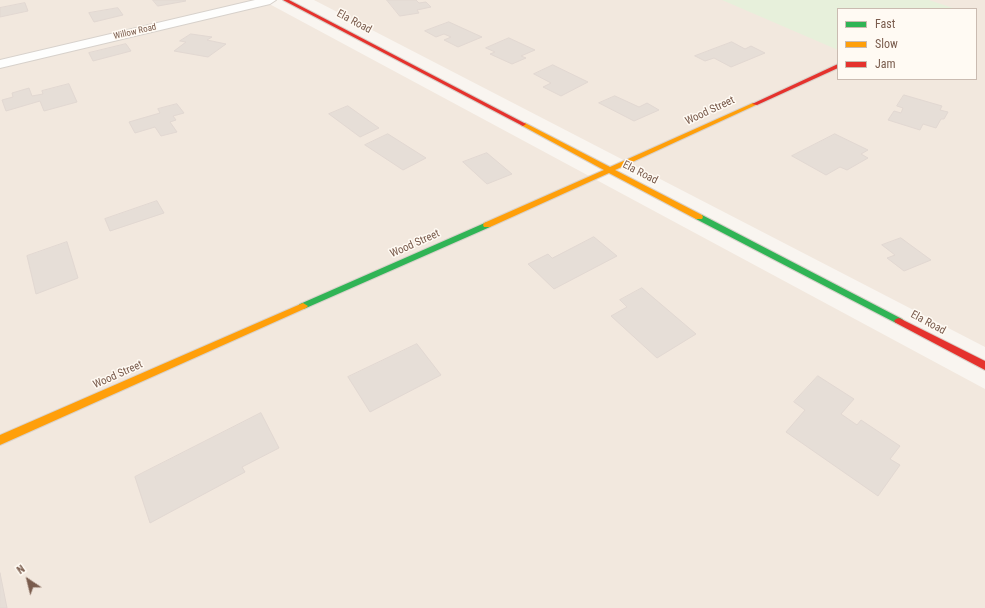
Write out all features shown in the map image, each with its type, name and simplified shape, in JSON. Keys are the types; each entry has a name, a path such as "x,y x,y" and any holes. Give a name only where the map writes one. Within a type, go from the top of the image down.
{"main road":[{"name":"Ela Road","path":"285,0 609,171 985,366"},
{"name":"Wood Street","path":"0,440 609,171 837,66"}],"street":[{"name":"Willow Road","path":"0,64 270,0"}],"shaded area":[{"path":"0,0 262,0 985,389 985,608 0,608"},
{"path":"314,0 985,0 985,347"}],"green space":[{"path":"722,0 929,0 953,8 837,8 837,50"}],"building":[{"path":"153,0 185,0 186,1 158,6"},
{"path":"387,0 416,0 419,3 426,2 431,7 417,10 419,13 400,16"},
{"path":"25,3 28,11 0,17 0,8"},
{"path":"118,8 123,15 94,22 89,13"},
{"path":"449,22 482,37 458,47 444,40 451,37 444,34 436,37 425,31"},
{"path":"191,34 212,37 207,40 226,44 208,57 174,51 186,42 180,41"},
{"path":"509,38 535,50 521,56 526,58 512,64 490,54 495,52 486,48"},
{"path":"732,42 745,49 751,46 765,53 731,67 714,58 705,61 695,56"},
{"path":"126,44 131,51 93,61 89,53"},
{"path":"553,65 588,82 561,96 543,87 551,83 534,74"},
{"path":"69,84 77,102 44,111 40,101 6,111 2,100 13,97 12,93 29,88 32,96 43,94 42,91"},
{"path":"904,95 942,106 940,110 948,112 944,119 941,119 936,128 923,124 920,130 888,120 894,111 901,113 903,108 897,106"},
{"path":"615,96 639,107 647,103 659,110 634,121 599,103"},
{"path":"177,104 184,113 173,116 176,120 170,122 177,132 161,136 155,127 135,133 129,122 160,113 158,109"},
{"path":"348,106 379,128 360,137 329,114"},
{"path":"388,134 426,158 403,170 365,145"},
{"path":"835,134 868,150 861,154 868,158 847,170 840,167 826,175 792,156"},
{"path":"487,153 512,174 487,184 463,162"},
{"path":"157,201 164,213 110,231 105,219"},
{"path":"594,237 617,256 554,289 528,264 548,254 552,258"},
{"path":"901,238 931,260 904,271 887,258 895,255 882,245"},
{"path":"67,242 78,278 36,294 27,256"},
{"path":"642,288 696,334 657,358 611,316 627,307 620,300"},
{"path":"417,344 441,375 370,412 348,377"},
{"path":"818,376 854,399 841,414 857,425 861,420 900,446 890,459 900,465 878,496 786,432 805,410 794,402"},
{"path":"261,413 279,448 242,467 245,472 150,523 135,477"},
{"path":"0,573 7,608 0,608"}],"traffic: fast":[{"path":"699,217 899,321"},
{"path":"303,306 487,225"}],"traffic: slow":[{"path":"487,225 755,104"},
{"path":"523,124 699,217"},
{"path":"0,440 303,306"}],"traffic: jam":[{"path":"285,0 523,124"},
{"path":"755,104 837,66"},
{"path":"899,321 985,366"}]}
